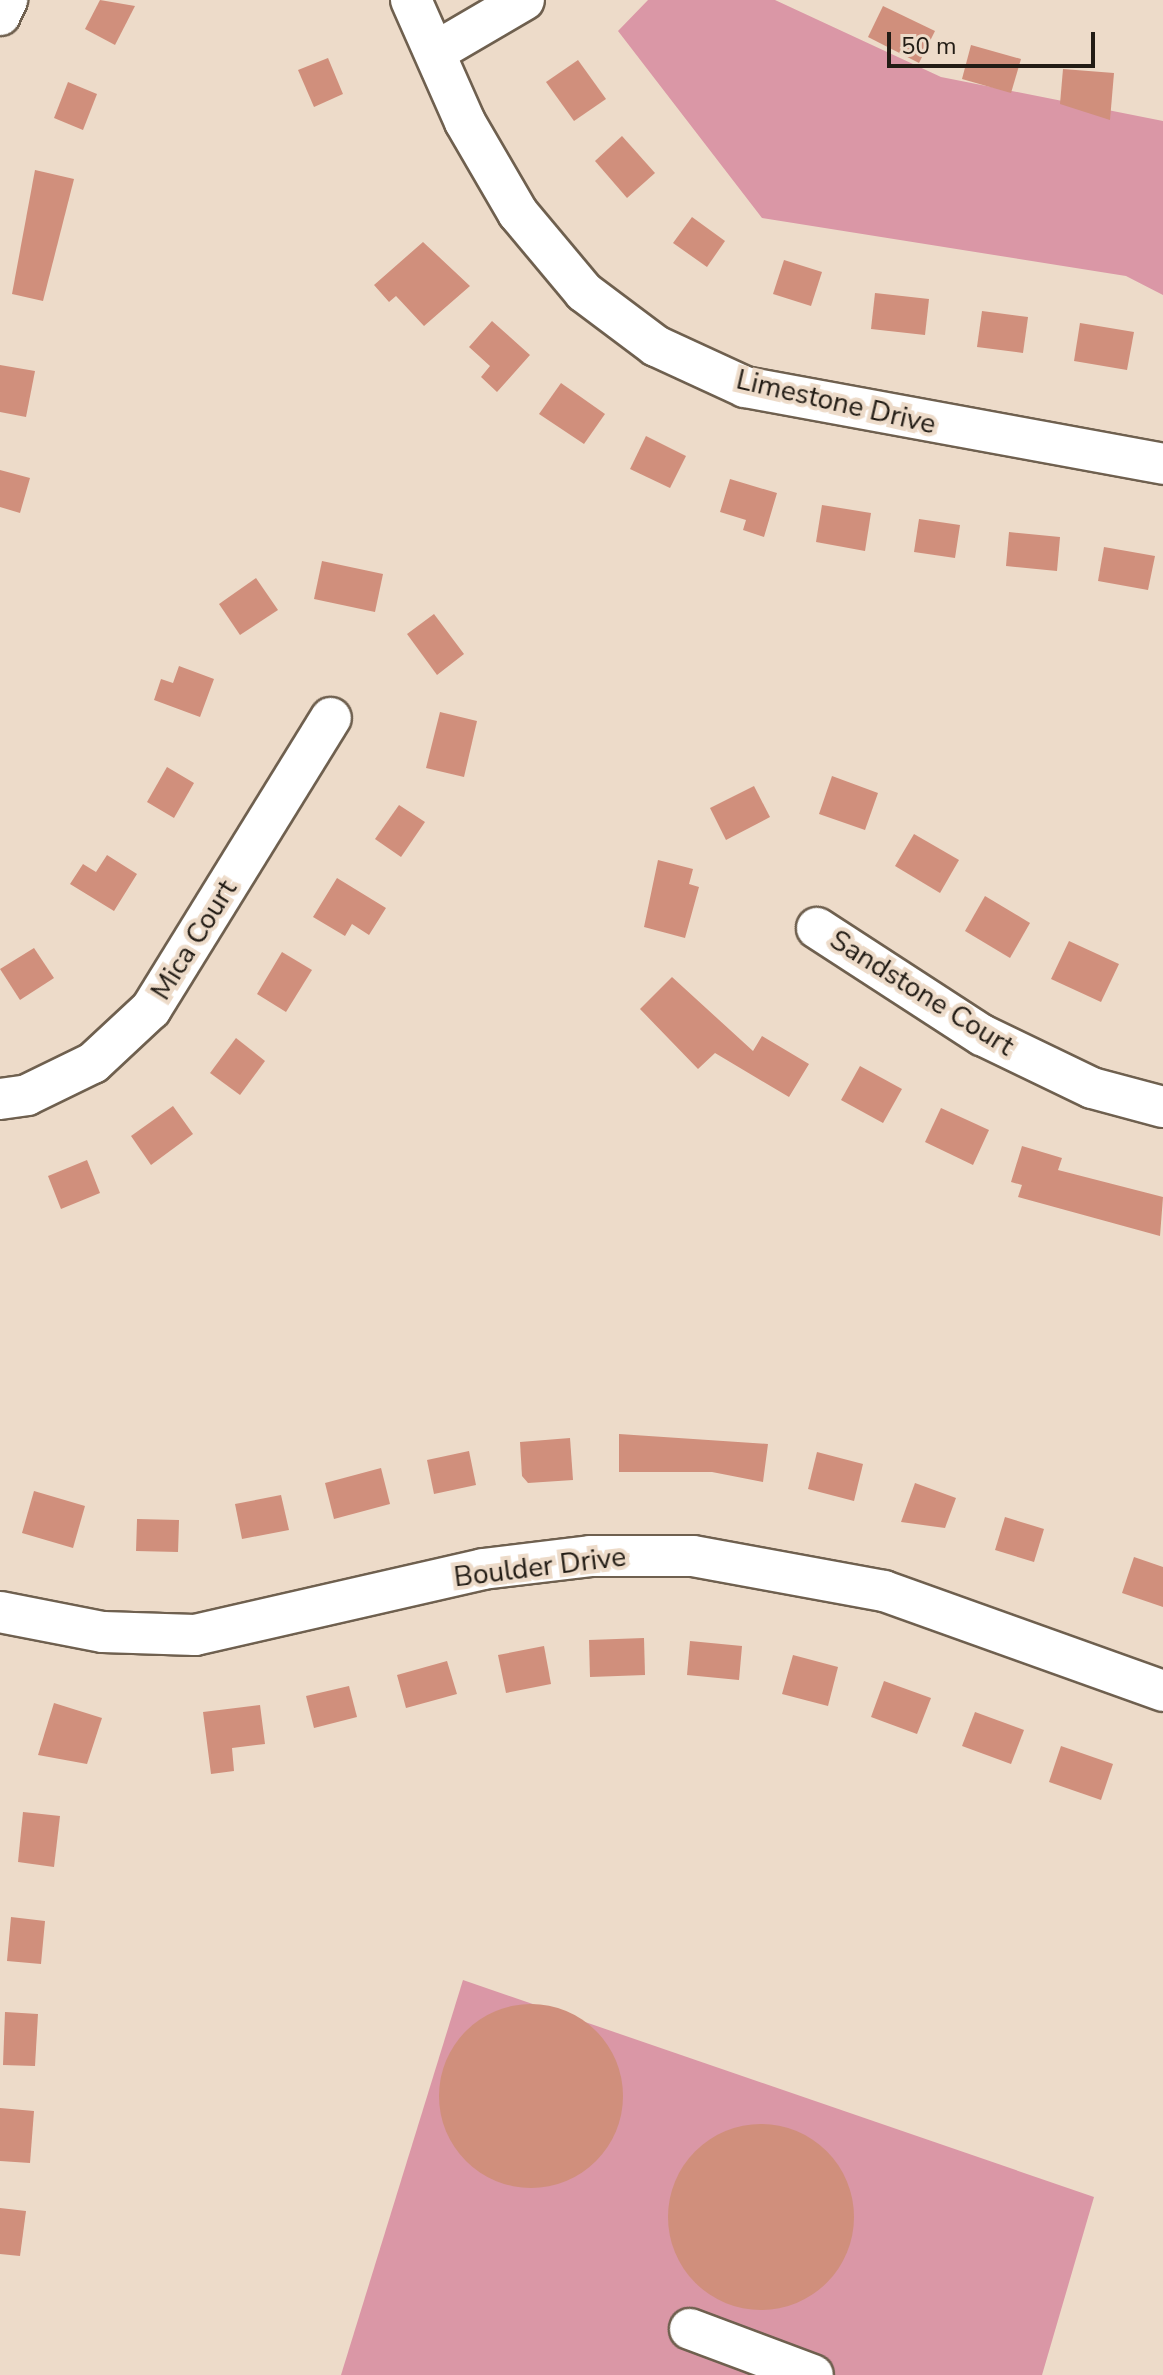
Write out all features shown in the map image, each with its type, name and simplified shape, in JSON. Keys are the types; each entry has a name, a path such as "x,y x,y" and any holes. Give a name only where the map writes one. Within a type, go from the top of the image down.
{"street":[{"path":"0,15 7,0"},
{"name":"Limestone Drive","path":"411,0 518,213 584,292 656,346 745,387 799,400 1163,464"},
{"path":"435,52 524,0"},
{"name":"Mica Court","path":"0,1099 27,1095 93,1063 151,1009 331,718"},
{"name":"Sandstone Court","path":"817,928 982,1035 1092,1088 1163,1107"},
{"name":"Boulder Drive","path":"0,1612 103,1632 195,1635 483,1569 590,1556 693,1556 884,1591 1163,1691"},
{"path":"690,2329 813,2375"}],"shaded area":[{"path":"648,0 775,0 941,77 1163,121 1163,295 1126,276 762,218 618,31"},
{"path":"463,1980 1094,2197 1042,2375 341,2375"}],"building":[{"path":"100,0 135,6 115,45 85,29"},
{"path":"883,6 935,31 919,63 868,37"},
{"path":"971,45 1021,59 1011,93 962,79"},
{"path":"328,58 343,94 314,107 298,70"},
{"path":"578,60 606,99 574,121 546,82"},
{"path":"1063,69 1114,73 1110,120 1060,104"},
{"path":"68,82 97,94 83,130 54,118"},
{"path":"622,136 655,173 627,198 595,161"},
{"path":"35,170 74,179 43,301 12,294"},
{"path":"692,217 725,241 707,267 673,243"},
{"path":"423,242 470,286 424,326 396,296 389,302 374,285"},
{"path":"784,260 822,272 811,306 773,294"},
{"path":"875,293 929,299 925,335 871,329"},
{"path":"982,311 1028,317 1023,353 977,347"},
{"path":"492,321 530,355 497,392 481,377 490,366 469,347"},
{"path":"1080,323 1134,332 1127,370 1074,361"},
{"path":"0,365 35,371 26,417 0,412"},
{"path":"561,383 605,414 584,444 539,414"},
{"path":"646,436 686,456 670,488 630,469"},
{"path":"0,470 30,478 20,513 0,507"},
{"path":"730,479 777,493 764,537 743,530 746,520 720,512"},
{"path":"822,505 871,513 865,551 816,542"},
{"path":"919,519 960,525 955,558 914,552"},
{"path":"1009,532 1060,537 1057,571 1006,566"},
{"path":"1104,547 1155,556 1148,590 1098,581"},
{"path":"322,561 383,574 375,612 314,599"},
{"path":"256,578 278,610 240,635 219,604"},
{"path":"434,614 464,654 437,675 407,634"},
{"path":"179,666 214,679 200,717 154,700 161,679 173,683"},
{"path":"440,712 477,721 464,777 426,768"},
{"path":"167,767 194,783 174,818 147,802"},
{"path":"832,776 878,793 865,830 819,814"},
{"path":"754,786 770,817 726,840 710,808"},
{"path":"399,805 425,822 401,857 375,839"},
{"path":"914,834 959,860 940,893 895,866"},
{"path":"107,855 137,874 114,911 70,884 83,864 96,872"},
{"path":"658,860 693,869 689,884 699,887 685,938 644,927"},
{"path":"337,878 386,908 369,935 352,924 345,936 313,917"},
{"path":"985,896 1030,923 1010,958 965,931"},
{"path":"1069,941 1119,964 1101,1002 1051,979"},
{"path":"34,948 54,978 20,1000 0,969"},
{"path":"282,952 312,970 286,1012 257,994"},
{"path":"672,977 753,1051 762,1036 809,1064 789,1097 715,1053 698,1069 640,1009"},
{"path":"236,1038 265,1061 240,1095 210,1073"},
{"path":"860,1066 902,1089 883,1123 841,1100"},
{"path":"173,1106 193,1134 151,1165 131,1136"},
{"path":"941,1108 989,1130 973,1165 925,1142"},
{"path":"1022,1146 1062,1158 1058,1170 1163,1197 1160,1236 1018,1197 1022,1185 1011,1182"},
{"path":"87,1160 100,1193 61,1209 48,1176"},
{"path":"619,1434 768,1444 763,1482 712,1472 619,1472"},
{"path":"570,1438 573,1480 528,1483 522,1476 520,1442"},
{"path":"469,1451 476,1485 434,1494 427,1460"},
{"path":"817,1452 863,1464 854,1501 808,1489"},
{"path":"381,1468 390,1504 334,1519 325,1483"},
{"path":"915,1483 956,1498 945,1528 901,1522"},
{"path":"34,1491 85,1506 73,1548 22,1533"},
{"path":"281,1495 289,1530 242,1539 235,1504"},
{"path":"1005,1517 1044,1529 1034,1562 995,1550"},
{"path":"137,1519 179,1520 178,1552 136,1551"},
{"path":"1134,1557 1163,1567 1163,1607 1122,1593"},
{"path":"644,1638 645,1675 590,1677 589,1640"},
{"path":"690,1641 742,1646 739,1680 687,1675"},
{"path":"544,1646 551,1684 506,1693 498,1655"},
{"path":"793,1655 838,1667 828,1706 782,1694"},
{"path":"447,1661 457,1694 406,1708 397,1675"},
{"path":"884,1681 931,1698 917,1734 871,1717"},
{"path":"349,1686 357,1717 314,1728 306,1696"},
{"path":"54,1703 102,1718 87,1764 38,1755"},
{"path":"260,1705 265,1744 232,1748 234,1771 211,1774 203,1712"},
{"path":"975,1712 1024,1730 1011,1764 962,1746"},
{"path":"1061,1746 1113,1764 1101,1800 1049,1782"},
{"path":"23,1812 60,1816 54,1867 18,1862"},
{"path":"11,1917 45,1921 41,1964 7,1961"},
{"path":"531,2004 566,2011 596,2031 616,2061 623,2096 616,2131 596,2161 566,2181 531,2188 496,2181 466,2161 446,2131 439,2096 446,2061 466,2031 496,2011"},
{"path":"5,2012 38,2014 35,2066 3,2065"},
{"path":"0,2108 34,2111 30,2163 0,2161"},
{"path":"761,2124 797,2131 827,2151 847,2181 854,2217 847,2253 827,2283 797,2303 761,2310 725,2303 695,2283 675,2253 668,2217 675,2181 695,2151 725,2131"},
{"path":"0,2208 26,2211 20,2256 0,2254"}]}
